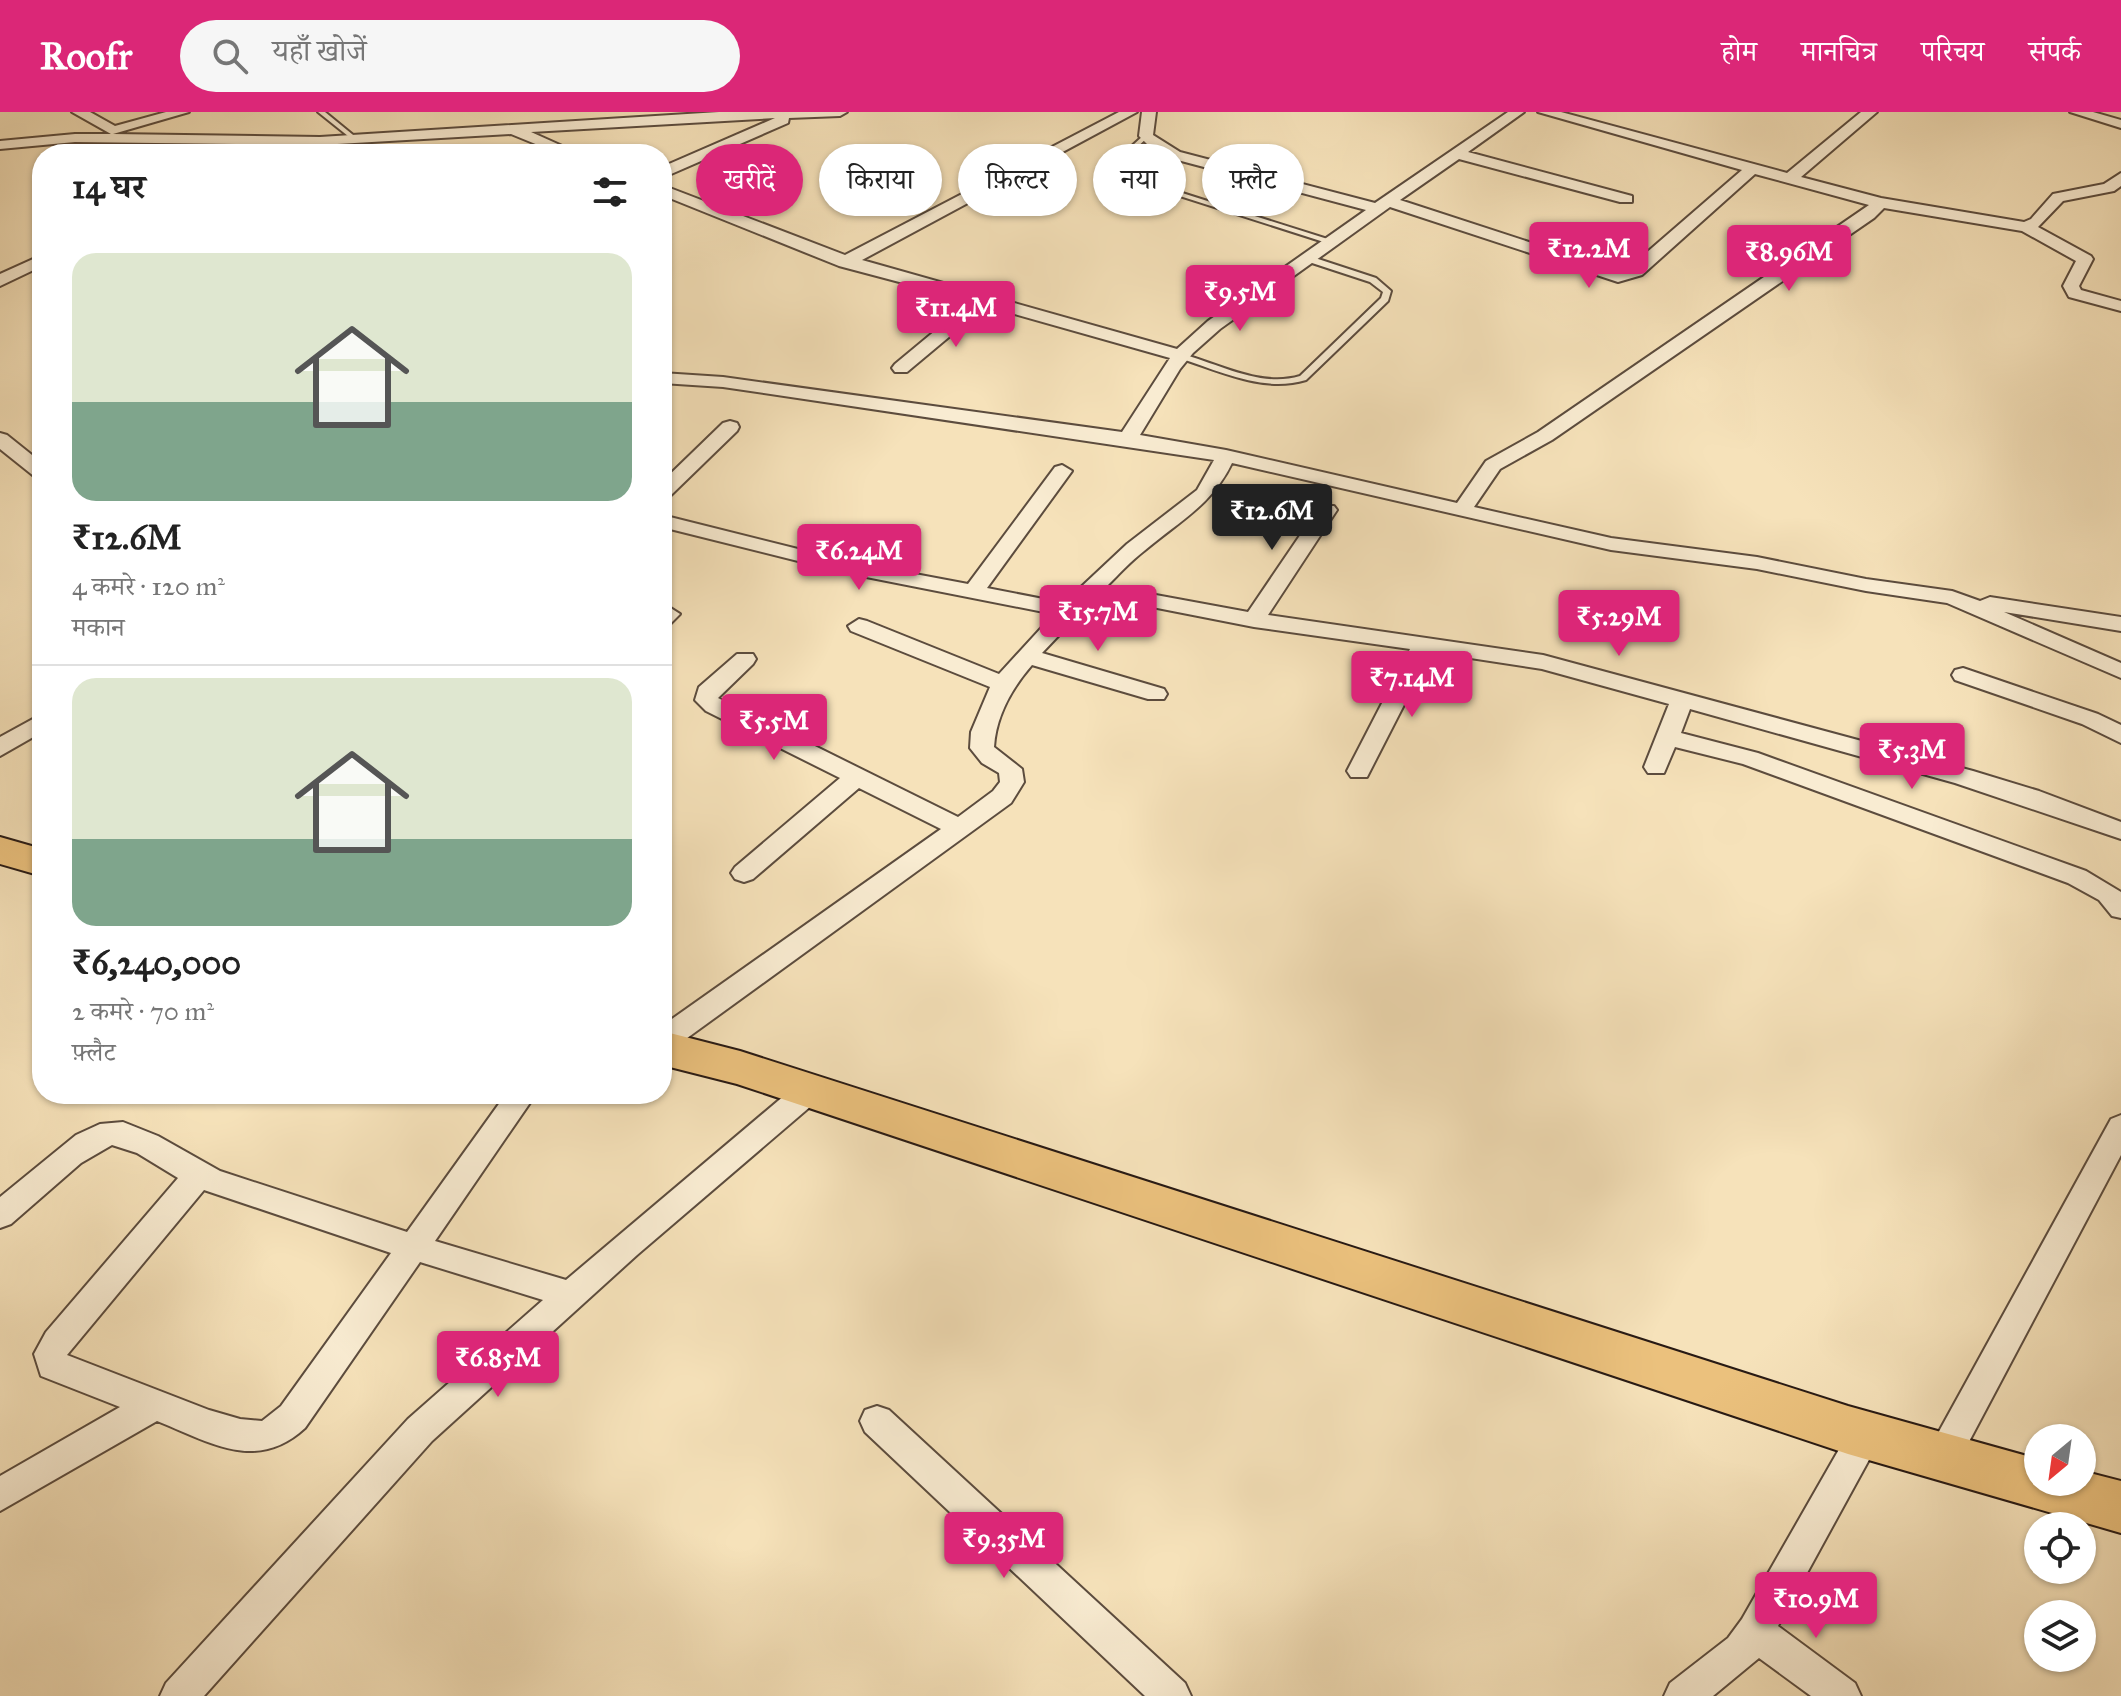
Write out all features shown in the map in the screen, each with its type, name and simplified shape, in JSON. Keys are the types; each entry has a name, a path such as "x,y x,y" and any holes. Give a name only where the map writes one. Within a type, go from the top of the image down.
{"main road":[{"path":"0,850 32,860"},
{"path":"672,1051 740,1068 1865,1436 2121,1507"}],"street":[{"path":"79,112 112,130"},
{"path":"75,138 182,112"},
{"path":"483,130 518,112"},
{"path":"0,145 75,138 320,141 840,112"},
{"path":"845,262 1130,112"},
{"path":"1149,112 1146,136 1175,155 1383,205 1618,277 1630,276 1752,169"},
{"path":"1128,439 1182,356 1214,325 1517,112"},
{"path":"1545,112 1880,203 2026,227 2085,259 2071,286 2075,293 2121,306"},
{"path":"1789,179 1870,112"},
{"path":"2077,112 2095,114 2121,124"},
{"path":"672,169 799,113"},
{"path":"456,132 466,120 464,115"},
{"path":"510,129 548,144"},
{"path":"370,144 386,137"},
{"path":"1457,154 1626,199"},
{"path":"2026,227 2037,222 2058,197 2109,188 2121,178"},
{"path":"672,194 845,262 1182,356"},
{"path":"1462,510 1493,465 1545,436 1868,215 1880,203"},
{"path":"0,281 32,265"},
{"path":"901,368 984,299"},
{"path":"672,379 723,382 1128,439 1226,456 1624,547 1757,563 1866,585 2121,624"},
{"path":"672,483 730,427"},
{"path":"1,441 32,465"},
{"path":"672,1034 1002,797 1012,782 1010,769 990,758 982,748 983,732 1003,684 1069,610 1134,548 1204,494 1212,485 1226,456"},
{"path":"974,591 1062,471"},
{"path":"1254,620 1327,510"},
{"path":"672,524 846,567 1069,610"},
{"path":"1091,589 1254,620 1543,662 1964,777 2121,831"},
{"path":"1952,597 2121,671"},
{"path":"859,626 1003,684"},
{"path":"1359,771 1423,646"},
{"path":"1027,656 1156,694"},
{"path":"745,659 712,686 706,700 958,827"},
{"path":"1963,675 2090,719 2121,735"},
{"path":"1656,767 1682,699"},
{"path":"0,748 32,727"},
{"path":"1668,738 1750,758 2077,877 2108,894 2121,909"},
{"path":"744,873 856,777"},
{"path":"179,1696 420,1430 808,1092"},
{"path":"198,1176 50,1354 53,1366 61,1370 244,1436 260,1438 277,1431 293,1417 515,1104"},
{"path":"1943,1457 2121,1127"},
{"path":"0,1215 84,1145 112,1133 127,1134 198,1176 412,1249 572,1295"},
{"path":"0,1495 154,1405"},
{"path":"877,1421 1172,1696"},
{"path":"1683,1696 1741,1651 1755,1632 1865,1436"},
{"path":"1755,1632 1842,1696"}],"lane":[{"path":"321,112 355,139"},
{"path":"1146,136 1117,160 1112,167 1113,173 1333,242"},
{"path":"1182,356 1271,383 1293,383 1303,378 1385,299 1387,291 1373,280 1309,259"}]}
